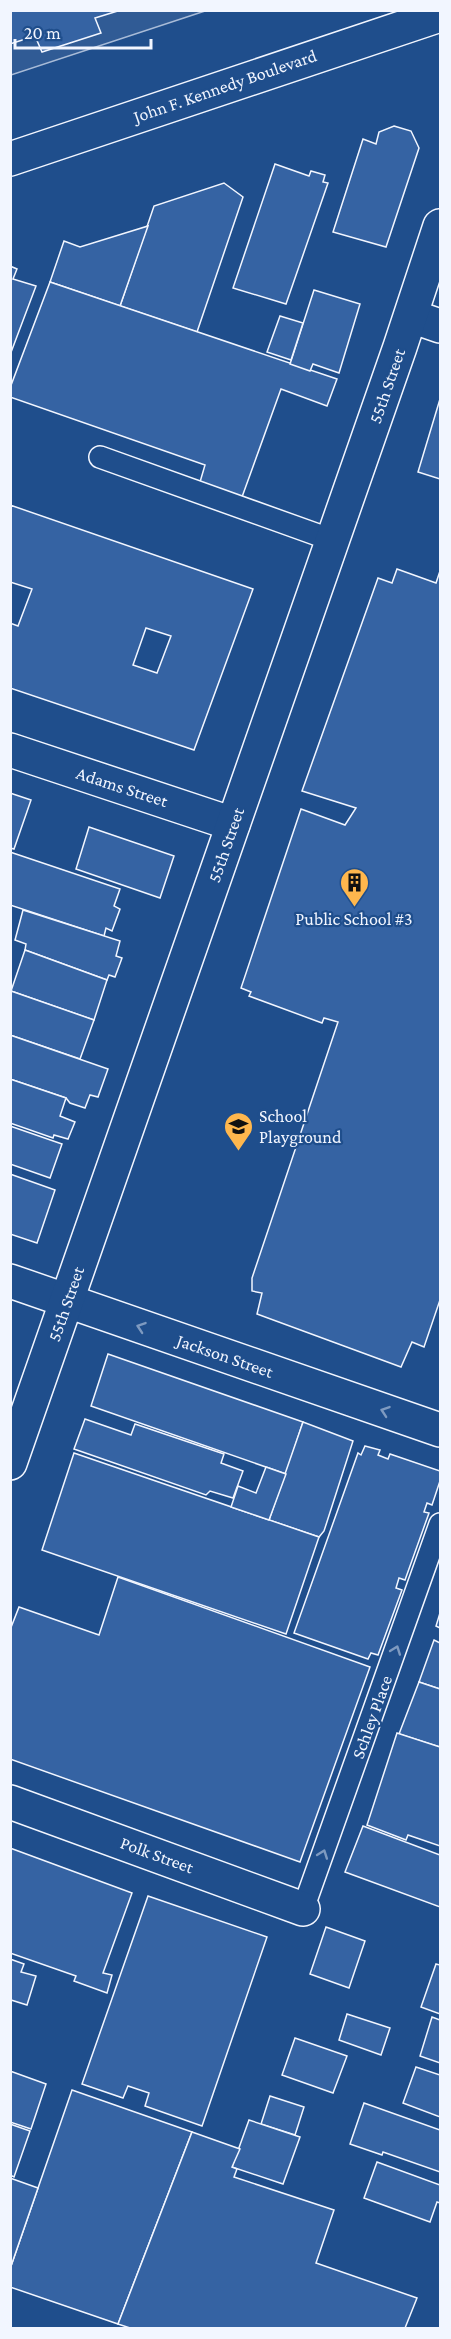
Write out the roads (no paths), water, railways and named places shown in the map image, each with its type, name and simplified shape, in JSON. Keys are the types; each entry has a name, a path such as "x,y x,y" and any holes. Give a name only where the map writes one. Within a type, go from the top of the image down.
{"street":[{"name":"John F. Kennedy Boulevard","path":"10,159 441,15"},
{"name":"55th Street","path":"10,1463 332,540 426,321 441,226"},
{"name":"Adams Street","path":"10,750 233,824"},
{"name":"Jackson Street","path":"10,1281 440,1427"},
{"name":"Polk Street","path":"10,1802 303,1909"}],"lane":[{"path":"100,457 332,540"},
{"name":"Schley Place","path":"303,1909 441,1524"}],"place":[{"name":"Public School #3","path":"354,908"},
{"name":"School Playground","path":"238,1152"}]}
